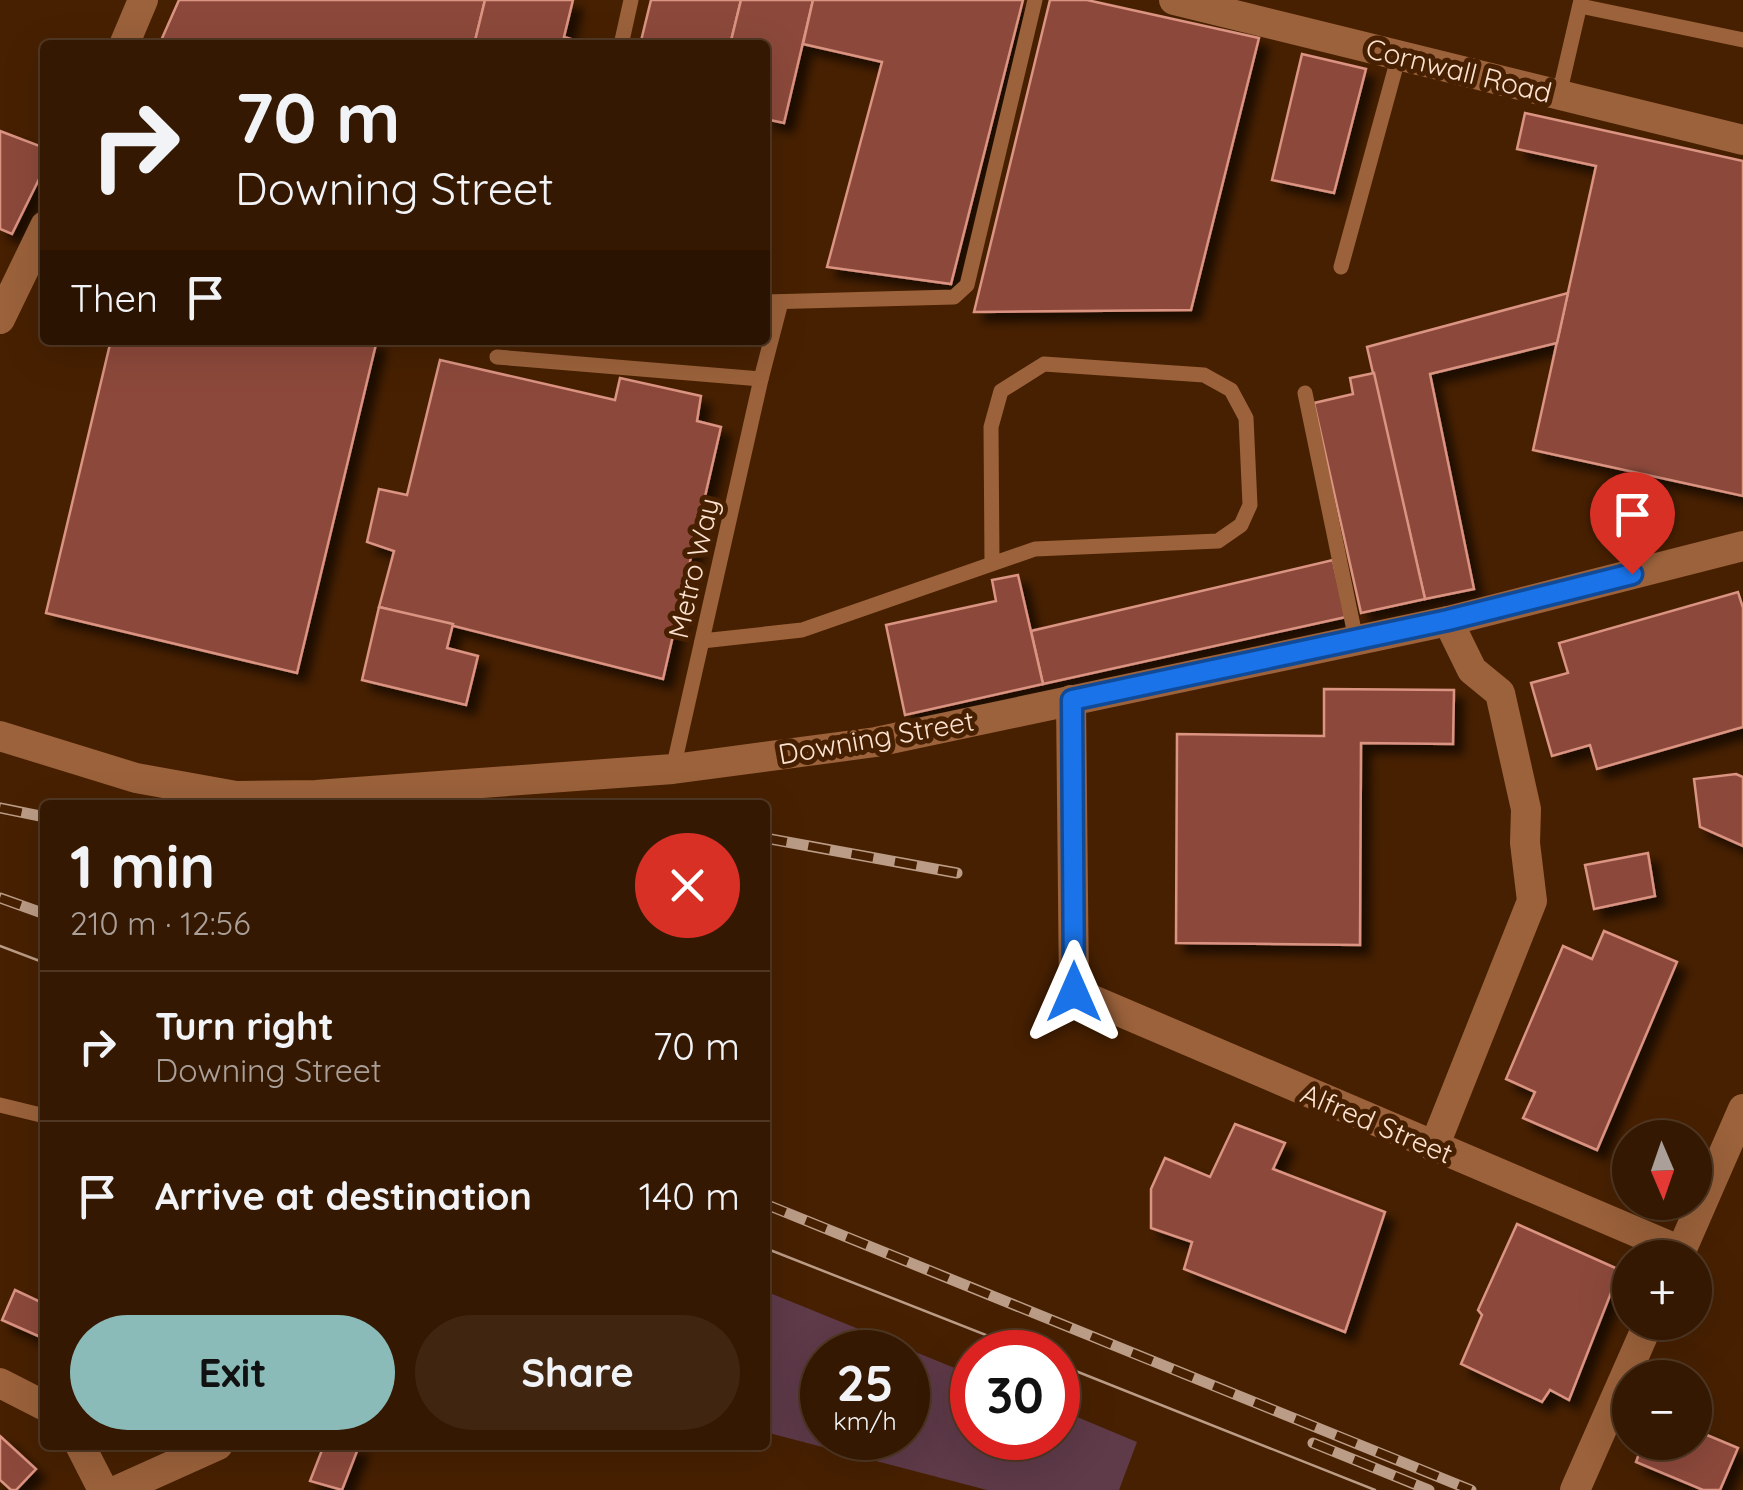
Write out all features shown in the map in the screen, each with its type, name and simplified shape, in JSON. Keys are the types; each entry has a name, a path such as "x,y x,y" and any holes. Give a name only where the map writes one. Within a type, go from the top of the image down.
{"street":[{"path":"126,40 143,0"},
{"name":"Cornwall Road","path":"1174,0 1743,140"},
{"path":"0,319 40,236"},
{"name":"Downing Street","path":"0,736 136,778 236,796 316,795 496,770 672,769 876,742 1448,620 1743,546"},
{"path":"1434,1148 1532,901 1525,843 1526,810 1500,693 1472,670 1448,620"},
{"name":"Alfred Street","path":"1072,700 1074,992 1648,1240"},
{"path":"1686,1240 1743,1109"},
{"path":"1576,1490 1641,1340"},
{"path":"0,1383 40,1403"},
{"path":"83,1450 103,1490"},
{"path":"118,1490 207,1450"}],"lane":[{"path":"622,40 631,0"},
{"path":"773,302 954,298 967,285 1036,0"},
{"path":"1560,94 1580,3 1743,40"},
{"path":"1340,267 1399,55"},
{"name":"Metro Way","path":"672,769 766,345"},
{"path":"497,358 761,379"},
{"path":"702,642 802,630 1034,548 1218,541 1241,525 1250,505 1246,418 1231,390 1204,376 1044,364 1001,391 990,427 992,562"},
{"path":"1305,393 1356,640"},
{"path":"0,1106 40,1115"}],"shaded area":[{"path":"770,1293 861,1330 800,1330 800,1441 770,1433"},
{"path":"930,1358 950,1366 950,1460 1080,1460 1080,1418 1137,1442 1119,1490 987,1490 872,1460 930,1460"}],"building":[{"path":"179,0 485,0 475,40 161,40"},
{"path":"485,0 573,0 564,37 574,40 475,40"},
{"path":"651,0 741,0 731,40 641,40"},
{"path":"741,0 813,0 784,123 770,120 770,40 731,40"},
{"path":"813,0 1023,0 951,284 827,267 882,62 803,44"},
{"path":"1050,0 1087,0 1259,38 1191,310 974,312"},
{"path":"1302,54 1366,69 1334,193 1272,180"},
{"path":"1525,113 1743,161 1743,496 1533,450 1596,166 1517,149"},
{"path":"0,131 40,146 40,177 12,234 0,229"},
{"path":"1568,293 1557,343 1430,374 1474,589 1425,599 1367,347"},
{"path":"110,345 376,345 297,673 46,613"},
{"path":"440,360 615,400 620,378 701,396 697,421 721,427 663,679 379,607 394,551 367,542 379,489 407,495"},
{"path":"1374,373 1425,599 1361,613 1314,403 1353,394 1350,378"},
{"path":"1333,560 1346,617 1043,684 1031,631"},
{"path":"1018,575 1043,684 905,715 886,625 996,601 992,580"},
{"path":"1738,592 1743,608 1743,727 1597,769 1590,745 1552,756 1531,683 1568,673 1559,643"},
{"path":"379,607 453,624 447,648 478,656 466,705 362,680"},
{"path":"1324,689 1454,690 1453,744 1361,743 1360,945 1176,943 1177,734 1324,736"},
{"path":"1736,774 1743,777 1743,846 1700,827 1694,779"},
{"path":"1648,853 1655,896 1594,909 1585,865"},
{"path":"1604,931 1677,962 1597,1150 1523,1118 1535,1092 1506,1079 1563,946 1592,959"},
{"path":"1235,1124 1285,1143 1273,1169 1385,1212 1345,1332 1184,1269 1192,1242 1151,1228 1151,1189 1165,1158 1210,1177"},
{"path":"1517,1224 1612,1266 1612,1290 1569,1400 1550,1390 1542,1402 1461,1364 1482,1315 1478,1310"},
{"path":"15,1290 40,1302 40,1337 2,1320"},
{"path":"0,1436 36,1469 16,1490 0,1480"},
{"path":"1712,1437 1738,1448 1720,1490 1703,1490 1636,1462 1712,1460"},
{"path":"322,1450 357,1450 342,1490 310,1481"}],"tram line":[{"path":"0,946 40,961"},
{"path":"770,1250 973,1330"},
{"path":"1080,1373 1375,1490"}],"railway":[{"path":"0,808 40,816"},
{"path":"770,839 957,873"},
{"path":"0,898 40,912"},
{"path":"770,1206 1471,1490"},
{"path":"1313,1443 1429,1490"}],"route":[{"path":"1074,992 1072,700 1448,620 1632,574"}]}
